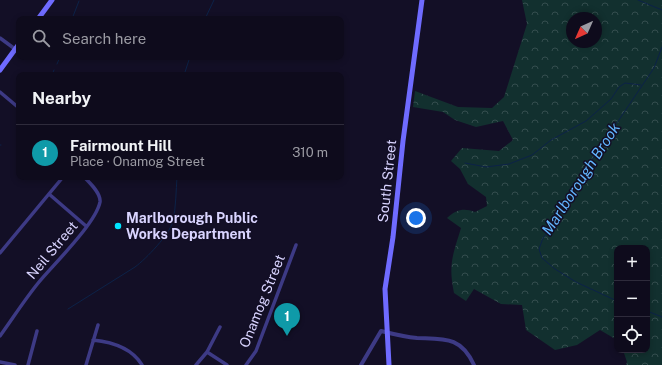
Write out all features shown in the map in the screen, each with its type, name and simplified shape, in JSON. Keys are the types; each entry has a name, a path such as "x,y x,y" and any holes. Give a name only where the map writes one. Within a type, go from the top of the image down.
{"main road":[{"path":"40,16 52,0"},
{"name":"South Street","path":"389,365 386,332 386,278 393,239 403,141 422,0"},
{"path":"0,70 15,49"}],"street":[{"path":"0,38 15,49"},
{"path":"0,92 16,105"},
{"path":"0,253 61,180"},
{"name":"Neil Street","path":"0,336 38,283 86,226 100,201 99,195 87,180"},
{"path":"49,194 86,226"},
{"name":"Onamog Street","path":"246,365 256,351 296,244"},
{"path":"86,365 98,325"},
{"path":"196,365 207,352 220,327"},
{"path":"28,365 37,331"},
{"path":"361,365 378,333 381,331 413,337 449,340 465,351 474,365"},
{"path":"93,340 108,343 128,350 142,365"},
{"path":"207,352 227,365"},
{"path":"0,362 15,365"}],"green space":[{"path":"522,0 662,0 662,365 626,365 627,362 624,353 650,353 650,245 614,245 614,338 600,330 577,345 555,350 526,330 522,305 501,304 474,289 466,301 454,293 451,267 461,228 447,218 457,211 467,210 475,212 487,206 486,197 468,184 460,169 451,161 462,148 499,151 513,140 503,121 476,127 455,120 443,112 413,107 415,91 458,107 492,108 504,97 527,24"}],"waterway":[{"path":"206,16 214,0"},
{"name":"Marlborough Brook","path":"638,0 662,10"},
{"path":"73,16 79,1"},
{"name":"Marlborough Brook","path":"614,300 576,282 555,269 542,258 539,249 543,238 554,225 581,176 654,68 662,47"},
{"path":"57,64 59,60"},
{"path":"185,72 189,60"},
{"path":"465,163 486,167 509,164 532,155 551,140 586,121 611,99 619,87 625,83 641,85"},
{"path":"68,309 135,267 163,239 173,221 177,180"},
{"name":"Marlborough Brook","path":"650,312 662,317"}],"place":[{"name":"Marlborough Public Works Department","path":"118,226"},
{"name":"Fairmount Hill","path":"287,336"}]}
